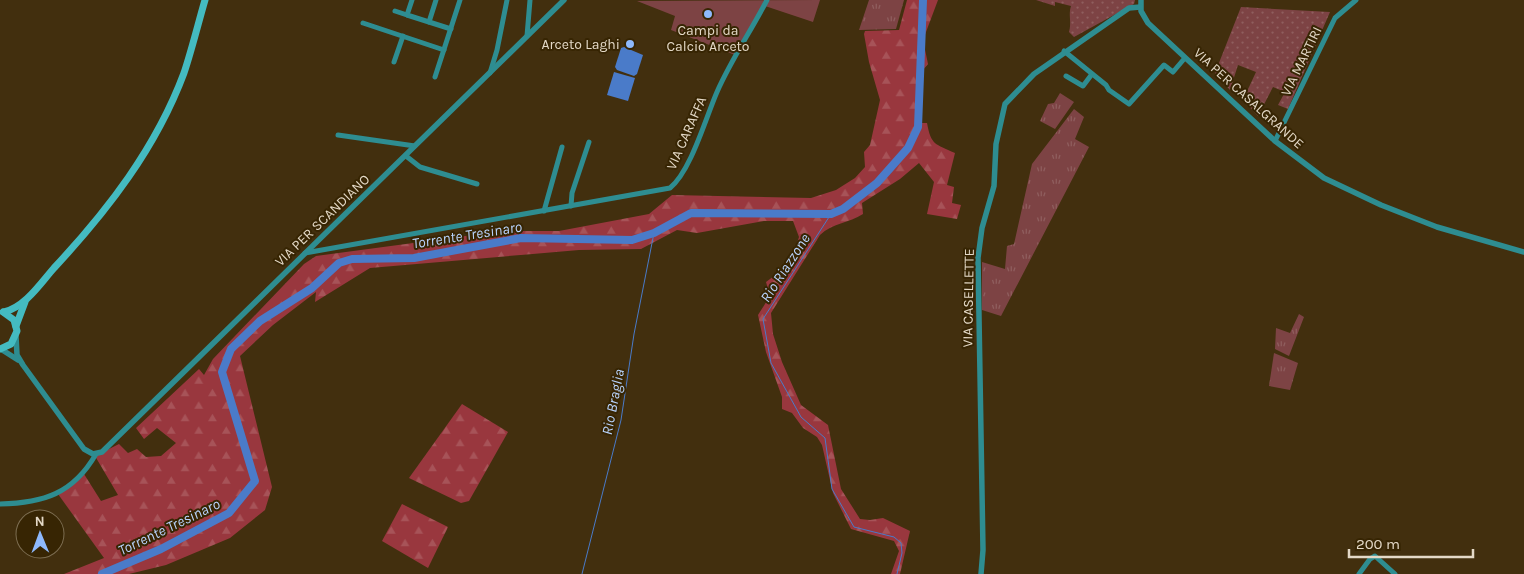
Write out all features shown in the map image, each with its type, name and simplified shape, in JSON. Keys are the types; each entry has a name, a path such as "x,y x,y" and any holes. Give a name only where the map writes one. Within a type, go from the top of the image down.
{"main road":[{"path":"2,312 17,307 28,298 106,210 140,162 159,129 184,74 205,0"},
{"path":"1,349 11,344 16,336 16,326 28,298"},
{"path":"2,312 9,315 16,326"}],"street":[{"path":"408,15 412,0"},
{"path":"429,22 436,0"},
{"path":"435,77 460,0"},
{"path":"489,73 497,50 507,0"},
{"path":"527,36 530,0"},
{"name":"VIA PER SCANDIANO","path":"0,504 31,503 54,496 90,463 96,454 106,449 564,0"},
{"name":"VIA CARAFFA","path":"305,253 664,190 674,184 688,161 718,90 767,0"},
{"name":"VIA MARTIRI","path":"1275,141 1335,18 1356,0"},
{"name":"VIA PER CASALGRANDE","path":"1140,3 1148,23 1275,141 1324,178 1381,205 1456,234 1524,252"},
{"name":"VIA CASELLETTE","path":"980,574 983,550 978,258 982,228 994,186 998,125 1005,104 1011,95 1034,74 1064,51 1129,8 1140,3"},
{"path":"395,11 451,29"},
{"path":"363,23 444,50"},
{"path":"394,62 403,36"},
{"path":"497,50 507,56"},
{"path":"1064,51 1109,90 1129,104 1164,65 1173,72 1184,59"},
{"path":"1066,76 1083,86 1092,74"},
{"path":"338,135 416,147"},
{"path":"571,206 572,193 588,142"},
{"path":"544,211 562,147"},
{"path":"406,156 420,167 477,184"},
{"path":"16,336 17,355 23,365 84,449 96,454"},
{"path":"1,349 10,353 23,365"},
{"path":"1359,574 1370,558 1375,556 1395,574"}],"green space":[{"path":"820,0 813,22 765,6 735,55 671,30 675,16 637,1"},
{"path":"869,0 904,0 896,29 859,30"},
{"path":"907,0 938,0 923,40 928,64 922,71 921,123 927,123 930,136 935,143 955,153 947,185 954,187 952,203 961,205 957,219 927,214 934,182 919,163 900,179 862,203 863,214 835,225 820,235 771,313 773,334 782,362 801,405 828,425 841,489 860,519 883,518 910,531 900,574 891,574 899,551 894,541 851,529 833,493 822,445 817,437 803,428 792,413 782,409 782,397 766,352 758,315 770,296 766,282 790,264 799,237 793,221 764,221 697,233 677,230 641,249 579,250 370,268 315,302 316,292 273,325 240,356 272,487 265,510 230,538 166,565 129,574 64,574 104,558 58,494 84,474 101,501 118,495 95,456 119,444 128,453 137,449 146,457 161,456 176,443 157,428 144,439 136,428 199,369 204,375 213,359 304,264 316,256 473,235 516,231 559,231 649,214 672,195 811,198 836,190 855,178 865,167 864,152 870,145 880,100 869,62 865,31 899,30"},
{"path":"1036,0 1135,0 1134,4 1074,37 1069,32 1071,6 1055,2 1055,6"},
{"path":"1241,7 1330,12 1288,109 1278,105 1285,92 1273,87 1258,116 1243,100 1256,72 1238,65 1230,90 1215,73"},
{"path":"1060,93 1074,102 1055,129 1040,121 1048,104 1054,103"},
{"path":"1074,109 1084,117 1075,139 1089,147 1001,316 982,310 982,262 1005,269 1007,246 1014,244 1032,164"},
{"path":"1299,314 1304,317 1289,356 1275,349 1276,328 1290,333"},
{"path":"1274,353 1298,363 1290,390 1269,386"},
{"path":"462,404 508,432 469,501 461,503 409,478"},
{"path":"402,504 448,527 428,568 382,541"}],"water":[{"path":"624,47 643,55 637,74 634,76 617,70 615,67 621,48"},
{"path":"614,72 635,78 628,101 607,95"}],"waterway":[{"name":"Torrente Tresinaro","path":"102,574 161,549 229,513 255,481 222,372 231,349 260,321 312,288 339,263 352,259 414,258 521,238 632,240 654,233 691,213 831,214 843,209 877,183 908,148 918,127 923,0"},
{"name":"Rio Riazzone","path":"831,214 763,319 771,363 801,417 825,438 832,489 854,527 894,537 901,543 902,553 897,574"},
{"name":"Rio Braglia","path":"582,574 621,420 634,334 654,233"}],"place":[{"name":"Campi da Calcio Arceto","path":"708,14"},
{"name":"Arceto Laghi","path":"630,44"}]}
